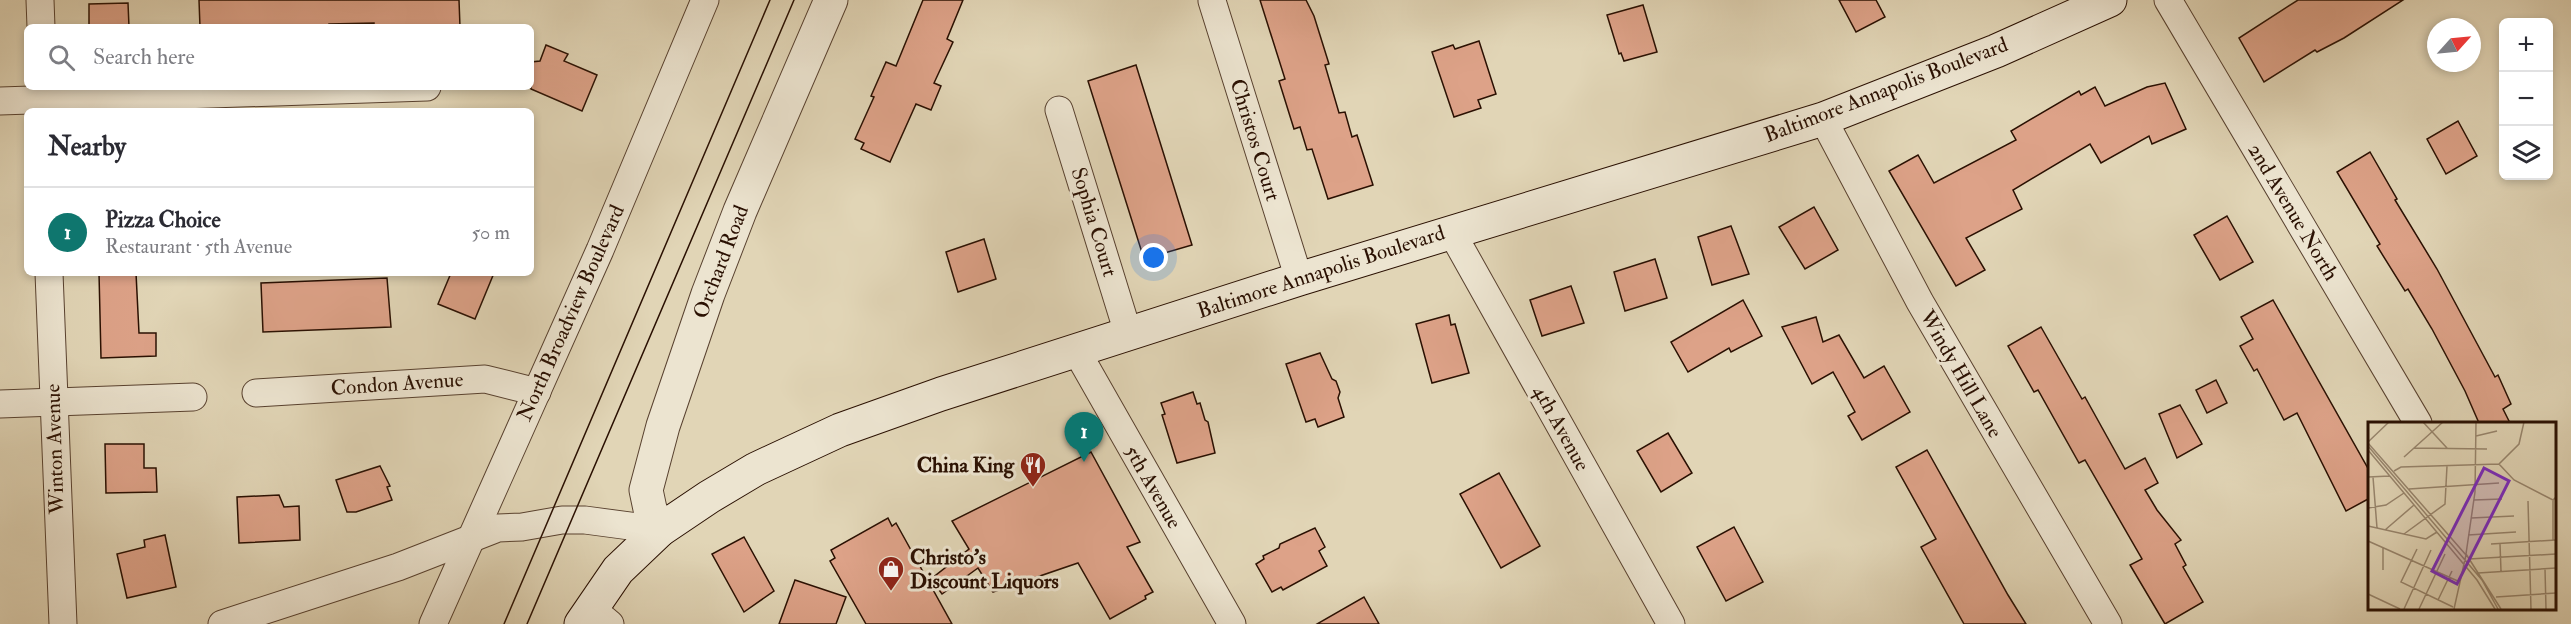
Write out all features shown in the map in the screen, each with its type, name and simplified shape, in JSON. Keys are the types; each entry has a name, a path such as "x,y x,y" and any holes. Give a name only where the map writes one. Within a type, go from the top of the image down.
{"main road":[{"name":"Orchard Road","path":"660,530 650,509 646,490 663,426 708,294 740,211 831,0"},
{"name":"Baltimore Annapolis Boulevard","path":"594,619 618,570 660,530 749,474 809,444 932,397 1128,333 1451,231 1823,119 1996,51 2110,0"}],"street":[{"path":"40,0 41,24"},
{"name":"North Broadview Boulevard","path":"433,624 600,250 705,0"},
{"name":"2nd Avenue North","path":"2168,0 2417,422"},
{"name":"Christos Court","path":"1212,1 1299,279"},
{"path":"0,101 331,90"},
{"name":"Sophia Court","path":"1059,110 1128,333"},
{"name":"Windy Hill Lane","path":"1823,119 1920,302 2108,624"},
{"name":"4th Avenue","path":"1451,231 1671,624"},
{"name":"Winton Avenue","path":"49,276 63,624"},
{"name":"5th Avenue","path":"1076,350 1232,624"},
{"name":"Condon Avenue","path":"256,393 485,379 537,392"},
{"path":"0,404 193,397"},
{"path":"222,624 398,567 498,528 522,527 562,520 585,520 660,530"}],"building":[{"path":"199,0 459,0 460,24 200,24"},
{"path":"923,0 963,0 947,39 953,42 934,83 941,86 931,110 916,104 890,162 861,149 864,143 855,139 874,97 871,96 886,62 896,66"},
{"path":"1260,0 1306,0 1314,16 1329,64 1325,65 1339,113 1345,112 1352,137 1357,135 1373,185 1328,199 1312,149 1307,150 1300,127 1294,129 1279,81 1285,79"},
{"path":"1839,0 1876,0 1885,17 1856,32"},
{"path":"2298,0 2403,0 2344,38 2317,52 2315,50 2264,82 2239,38"},
{"path":"128,3 129,24 89,24 89,4"},
{"path":"1643,5 1657,52 1624,61 1621,53 1619,54 1607,15"},
{"path":"1479,41 1496,94 1478,100 1481,108 1454,117 1432,52 1453,45 1455,49"},
{"path":"546,45 568,54 564,61 597,75 582,111 533,90 534,62 540,61"},
{"path":"1136,65 1192,245 1144,259 1088,81"},
{"path":"2165,83 2186,129 2152,144 2149,136 2101,163 2090,144 2013,190 2022,209 1966,238 1985,270 1956,286 1889,171 1918,155 1934,183 2016,140 2011,131 2079,91 2081,95 2095,87 2105,106 2147,87"},
{"path":"2458,121 2477,156 2446,174 2427,139"},
{"path":"2370,152 2495,377 2498,375 2511,404 2503,409 2510,422 2479,422 2432,329 2408,289 2405,291 2377,246 2380,244 2337,172"},
{"path":"1814,207 1838,250 1805,269 1779,227"},
{"path":"2227,216 2253,262 2220,280 2194,235"},
{"path":"1731,226 1749,274 1712,285 1698,237"},
{"path":"984,239 996,279 958,292 946,252"},
{"path":"1655,259 1667,298 1625,311 1614,272"},
{"path":"99,276 136,276 139,333 156,333 156,356 101,358"},
{"path":"450,276 493,276 475,319 438,304"},
{"path":"387,278 391,327 263,332 261,283"},
{"path":"1571,286 1584,323 1542,336 1530,300"},
{"path":"1743,300 1762,336 1731,352 1729,348 1688,372 1671,342"},
{"path":"2273,300 2368,468 2368,499 2346,511 2297,413 2284,420 2257,369 2254,371 2240,346 2253,339 2241,317"},
{"path":"1449,315 1451,325 1455,324 1469,373 1432,383 1416,324"},
{"path":"1816,317 1823,342 1839,335 1864,378 1884,366 1910,412 1862,440 1848,416 1855,412 1833,372 1812,384 1782,327"},
{"path":"2041,327 2082,399 2085,397 2125,469 2145,458 2158,483 2145,490 2157,510 2181,540 2175,544 2186,565 2183,567 2203,602 2165,624 2130,565 2142,559 2085,460 2079,463 2038,390 2034,392 2008,346"},
{"path":"1320,353 1332,379 1336,381 1344,417 1318,427 1315,419 1306,422 1286,364"},
{"path":"2216,380 2227,403 2207,413 2196,390"},
{"path":"1193,392 1208,422 1215,453 1177,463 1162,415 1165,414 1161,403"},
{"path":"2180,405 2202,444 2177,458 2159,414"},
{"path":"1668,433 1692,473 1661,492 1637,451"},
{"path":"105,444 144,444 144,468 156,468 157,492 106,493"},
{"path":"1927,450 2026,624 1964,624 1921,547 1936,539 1896,467"},
{"path":"1091,452 1140,542 1127,547 1153,592 1145,596 1146,599 1110,619 1078,563 993,592 978,568 942,594 931,579 969,549 952,521"},
{"path":"380,466 390,486 387,487 392,500 356,512 347,512 336,480"},
{"path":"1499,473 1540,546 1501,568 1460,494"},
{"path":"279,495 284,507 299,506 300,540 239,543 237,497"},
{"name":"Christo's Discount Liquors","path":"888,518 892,526 896,523 952,624 866,624 830,561 835,558 831,550"},
{"path":"1734,527 1763,582 1726,601 1697,547"},
{"path":"1315,528 1325,547 1319,551 1327,566 1283,590 1281,587 1272,592 1256,564 1264,559 1263,556 1279,548 1280,544"},
{"path":"165,535 176,587 127,598 117,554 145,547 144,540"},
{"path":"744,537 774,591 744,612 712,554"},
{"path":"795,580 846,597 836,624 779,624"},
{"path":"1364,597 1379,624 1317,624"}],"tram line":[{"path":"504,624 770,0"},
{"path":"527,624 794,0"}],"place":[{"name":"Pizza Choice","path":"1084,462"},
{"name":"China King","path":"1033,488"},
{"name":"Christo's Discount Liquors","path":"891,592"}]}
